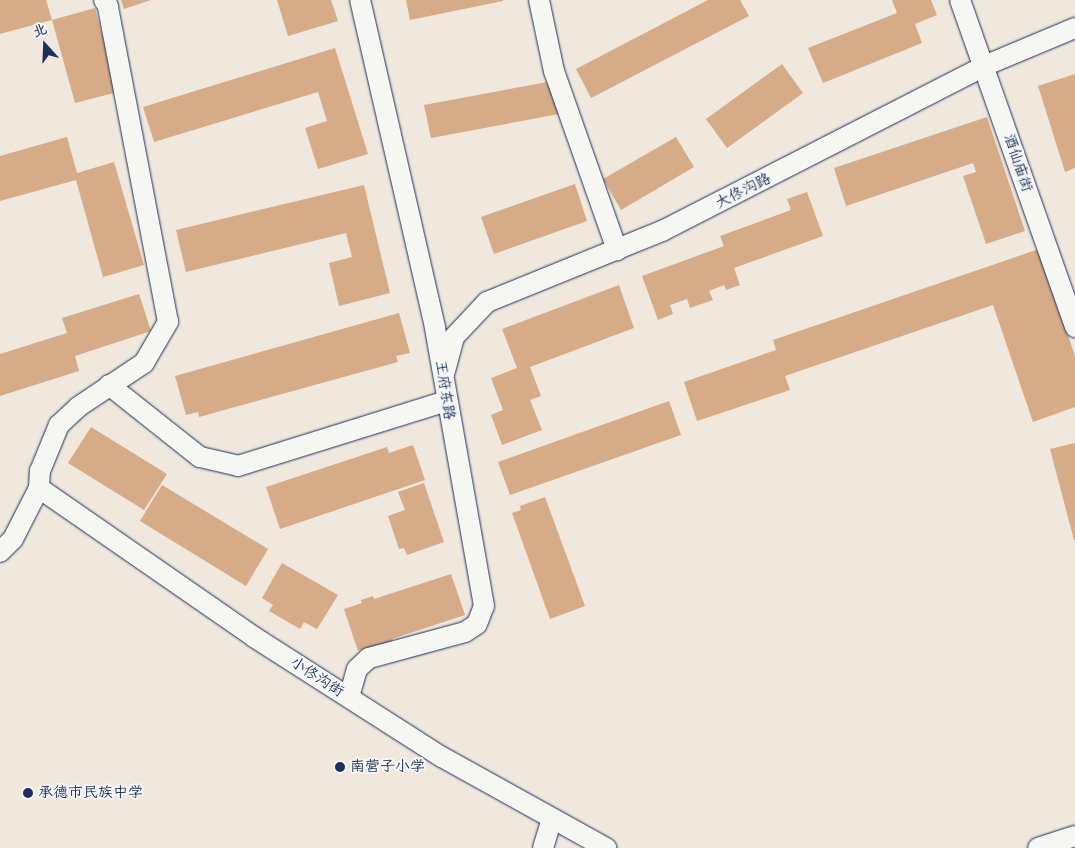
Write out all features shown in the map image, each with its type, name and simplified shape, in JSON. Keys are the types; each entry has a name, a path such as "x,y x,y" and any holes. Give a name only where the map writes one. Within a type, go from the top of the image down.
{"street":[{"path":"0,552 13,539 39,488 40,471 59,424 109,385 144,363 168,322 108,6 104,0"},
{"name":"王府东路","path":"349,697 357,669 369,658 465,632 477,624 484,606 435,327 360,0"},
{"path":"539,0 554,71 616,250"},
{"name":"酒仙庙街","path":"960,0 1075,327"},
{"name":"大佟沟路","path":"444,378 454,337 487,302 616,250 732,198 984,66 1075,28"},
{"path":"109,385 200,457 238,466 447,402"},
{"name":"小佟沟街","path":"39,488 254,637 442,756 606,848"},
{"path":"543,848 552,819"},
{"path":"1038,848 1075,836"}],"building":[{"path":"0,0 46,0 52,20 0,34"},
{"path":"121,0 151,0 124,9"},
{"path":"277,0 331,0 338,21 288,36"},
{"path":"406,0 503,0 503,1 410,20"},
{"path":"708,0 740,0 749,16 591,98 576,69"},
{"path":"892,0 931,0 937,15 915,24 922,43 823,83 808,48 897,13"},
{"path":"95,8 118,92 75,103 52,20"},
{"path":"335,48 368,154 318,169 305,128 327,121 318,92 154,142 143,107"},
{"path":"782,64 803,93 727,148 706,119"},
{"path":"1075,74 1075,168 1065,172 1038,86"},
{"path":"553,81 559,114 431,138 424,105"},
{"path":"987,117 1025,231 986,244 963,176 976,172 973,163 846,206 834,168"},
{"path":"67,137 77,173 114,162 144,265 103,277 76,180 0,201 0,156"},
{"path":"676,137 694,167 621,210 603,179"},
{"path":"575,184 587,221 494,254 481,217"},
{"path":"364,185 390,293 339,306 329,263 352,257 346,233 186,272 176,230"},
{"path":"807,192 823,236 734,268 740,285 726,290 724,285 709,291 713,300 690,308 687,299 670,305 673,314 658,320 642,276 724,246 720,236 791,210 787,199"},
{"path":"1039,249 1075,356 1075,407 1033,422 993,305 785,376 790,390 697,421 684,382 776,350 773,340"},
{"path":"619,285 634,328 530,367 541,396 530,400 542,430 502,445 491,415 503,410 491,378 517,368 502,329"},
{"path":"139,294 151,331 75,356 79,371 0,396 0,354 67,333 62,318"},
{"path":"399,313 410,353 396,356 398,362 199,417 198,412 186,415 175,376"},
{"path":"669,401 681,435 510,495 498,462"},
{"path":"91,427 167,474 144,510 68,463"},
{"path":"1075,443 1075,540 1074,540 1050,449"},
{"path":"413,445 425,480 280,529 266,487 387,447 389,453"},
{"path":"424,483 444,542 407,555 404,548 399,549 388,516 405,510 398,492"},
{"path":"162,485 268,549 246,586 140,521"},
{"path":"545,497 585,606 550,619 512,513 521,510 520,506"},
{"path":"282,563 338,595 317,629 304,622 300,629 269,611 273,605 262,598"},
{"path":"451,574 465,615 392,639 393,643 368,652 367,648 358,651 344,609 362,603 361,600 373,596 374,599"}],"place":[{"name":"南营子小学","path":"340,767"},
{"name":"承德市民族中学","path":"28,793"}]}
